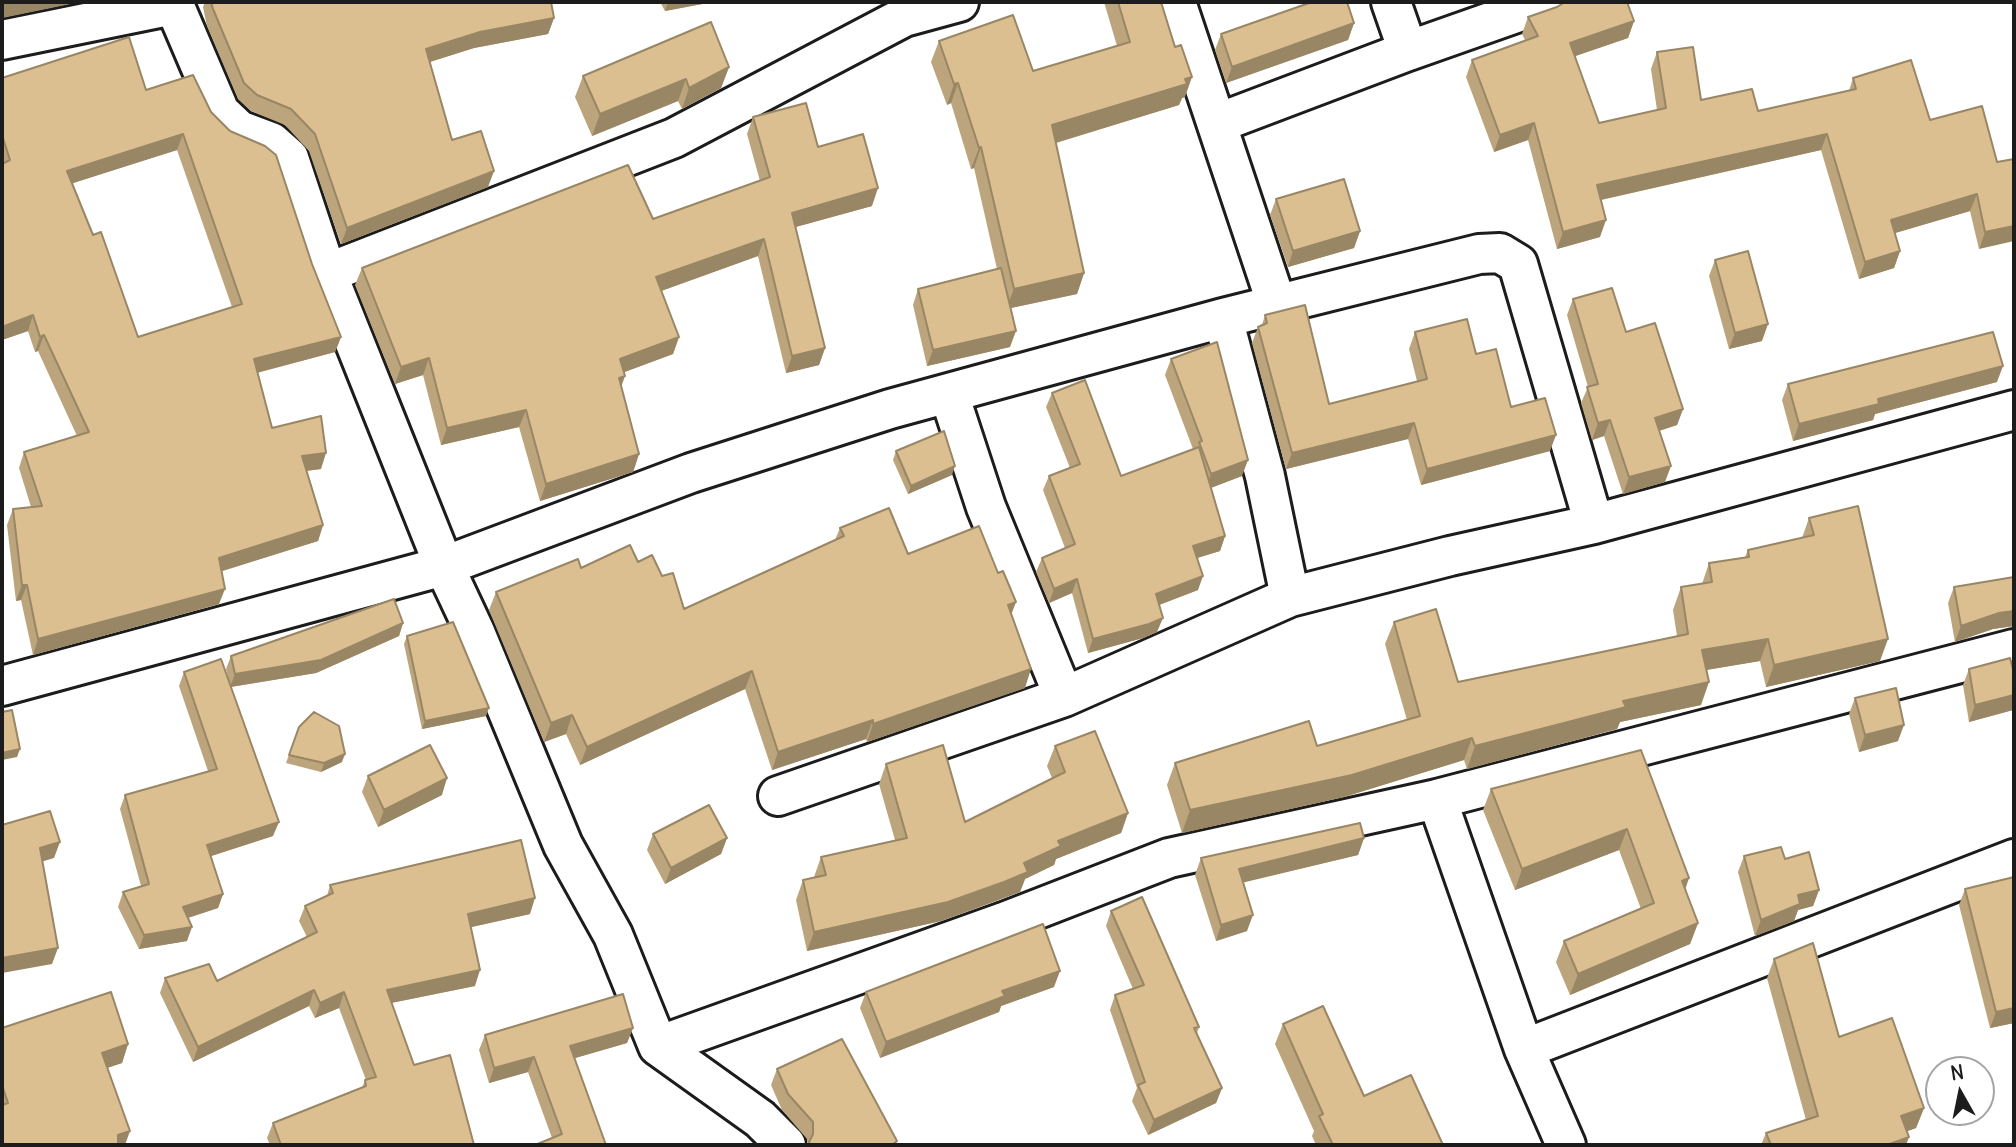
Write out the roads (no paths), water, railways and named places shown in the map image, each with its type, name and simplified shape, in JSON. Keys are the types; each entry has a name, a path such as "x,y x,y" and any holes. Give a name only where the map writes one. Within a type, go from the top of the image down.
{"street":[{"path":"327,273 674,138 901,10 959,2"},
{"path":"1176,2 1277,305"},
{"path":"1391,2 1408,51"},
{"path":"1217,123 1546,2"},
{"path":"2,40 173,3 220,112 239,130 271,142 289,158 327,273 444,566 475,632 563,845 613,935 658,1046 760,1119 786,1145"},
{"path":"2,686 444,566 691,473 949,394 1223,318 1479,254 1500,253 1518,264 1594,524"},
{"path":"1223,318 1265,476 1290,597"},
{"path":"949,394 986,507 1064,697"},
{"path":"779,796 1064,697 1290,597 1450,556 1594,524 2014,410"},
{"path":"658,1046 1004,922 1169,858 1437,799 2014,649"},
{"path":"1437,799 1524,1049 1566,1145"},
{"path":"1524,1049 2014,859"}]}
